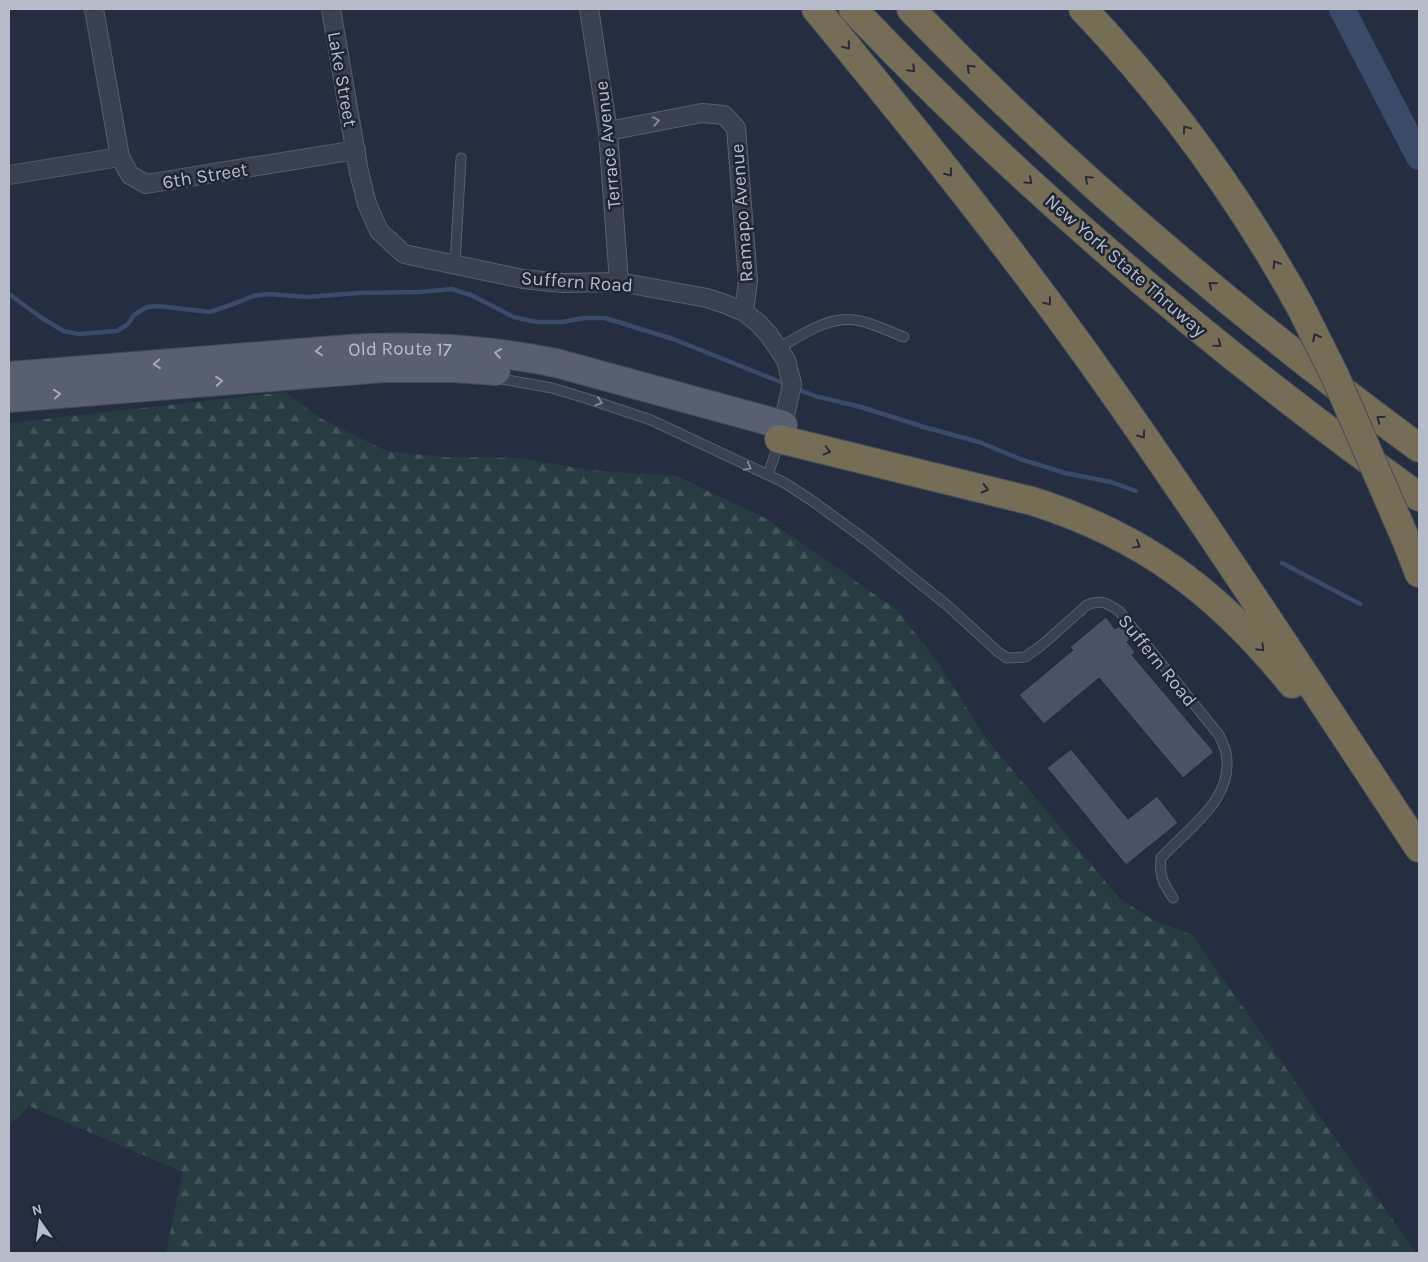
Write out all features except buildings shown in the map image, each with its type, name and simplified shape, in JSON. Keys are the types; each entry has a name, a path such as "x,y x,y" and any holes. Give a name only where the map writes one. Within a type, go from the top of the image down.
{"highway":[{"path":"816,9 1007,248 1103,378 1417,839"},
{"name":"New York State Thruway","path":"853,9 976,132 1125,267 1260,378 1419,497"},
{"name":"New York State Thruway","path":"911,9 1004,102 1152,236 1266,330 1419,448"},
{"path":"1083,9 1159,94 1209,160 1257,231 1300,306 1342,391 1419,573"},
{"path":"781,432 1032,501 1092,522 1144,549 1199,587 1265,652 1417,839"}],"main road":[{"name":"Old Route 17","path":"9,376 357,348 402,346 457,348 516,355 556,363 781,432"},
{"name":"Old Route 17","path":"9,398 384,368 454,368 553,379 703,421 781,432"}],"street":[{"path":"9,175 120,157 94,9"},
{"name":"Lake Street","path":"331,9 356,150"},
{"name":"Terrace Avenue","path":"589,9 608,130 619,282"},
{"name":"Ramapo Avenue","path":"608,130 702,113 724,115 736,128 748,280 744,312"},
{"name":"6th Street","path":"120,157 130,175 146,184 356,150"},
{"name":"Suffern Road","path":"356,150 367,204 379,231 404,254 523,279 562,283 619,282 707,298 744,312 758,323 779,348 786,360 791,391 781,432"}],"lane":[{"path":"455,265 461,158"},
{"path":"779,348 817,327 835,321 859,320 904,337"},
{"name":"Suffern Road","path":"384,368 451,371 552,388 651,420 783,482 811,500 866,540 948,606 997,651 1008,658 1025,657 1042,645 1087,605 1096,601 1106,602 1119,611 1219,735 1226,752 1226,779 1212,806 1161,858 1159,872 1172,898"},
{"name":"Suffern Road","path":"768,475 781,432"}],"green space":[{"path":"285,392 320,418 386,451 444,457 520,458 589,470 676,476 767,519 897,610 939,664 985,737 1119,898 1153,920 1192,935 1416,1253 166,1253 183,1172 29,1106 9,1125 9,423"}],"waterway":[{"path":"1342,9 1419,157"},
{"path":"9,294 43,319 64,331 79,334 117,331 128,324 134,315 147,307 157,306 210,312 253,296 269,294 307,297 452,289 471,295 514,317 536,322 562,322 584,318 605,318 673,339 788,385"},
{"path":"795,388 815,396 861,407 979,442 1020,459 1065,473 1111,482 1136,491"},
{"path":"1282,563 1360,604"}]}
